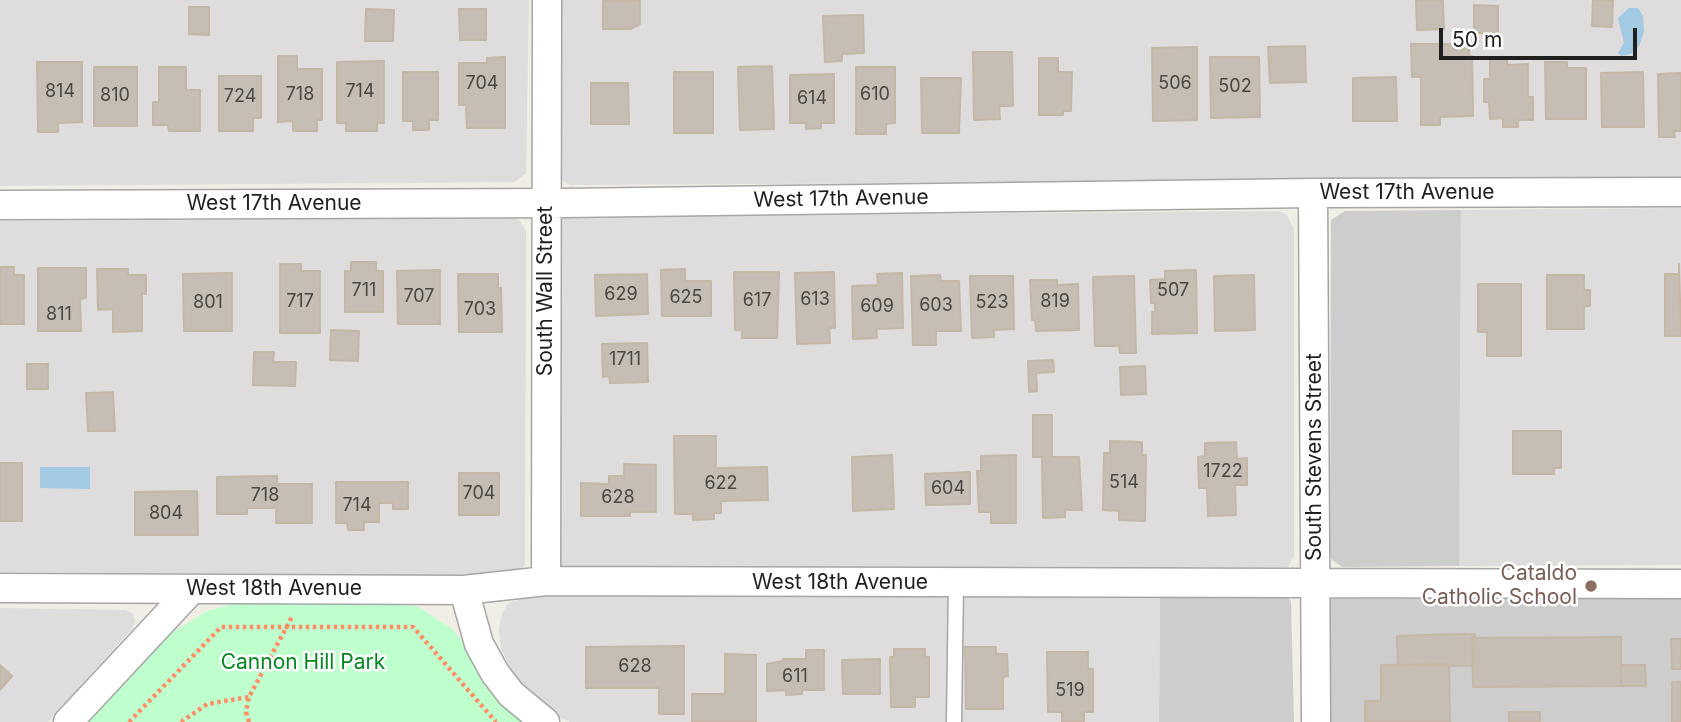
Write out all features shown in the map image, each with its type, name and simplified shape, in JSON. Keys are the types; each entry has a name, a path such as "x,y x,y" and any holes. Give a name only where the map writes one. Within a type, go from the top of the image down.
{"street":[{"name":"South Wall Street","path":"546,582 547,0"},
{"name":"West 17th Avenue","path":"0,205 546,203 1313,193 1681,192"},
{"name":"South Stevens Street","path":"1313,193 1316,722"},
{"name":"West 18th Avenue","path":"0,588 464,590 546,582 1681,584"},
{"path":"68,722 192,589"},
{"path":"464,590 480,644 495,673 511,694 545,722"}],"lane":[{"path":"954,722 956,583"}],"path":[{"path":"249,722 246,712 249,697 306,589"},
{"path":"129,722 221,627 414,627 496,722"},
{"path":"181,722 207,704 249,697"}],"shaded area":[{"path":"0,0 529,0 526,174 514,182 0,186"},
{"path":"558,0 1681,0 1681,179 570,185 559,178"},
{"path":"1681,208 1681,565 1459,566 1461,210"},
{"path":"1461,210 1459,566 1342,567 1331,559 1330,551 1331,220 1345,211"},
{"path":"1279,211 1287,215 1294,229 1294,556 1288,567 562,571 554,562 559,222 564,217"},
{"path":"514,218 520,221 526,231 525,564 520,572 504,576 0,572 0,221"},
{"path":"1160,593 1159,722 570,722 549,712 518,684 501,649 499,630 502,614 508,603 539,594"},
{"path":"1160,593 1285,596 1291,601 1294,722 1159,722"},
{"path":"1681,597 1681,722 1322,722 1328,599"},
{"path":"0,608 126,610 133,614 135,621 132,629 48,722 0,722"}],"green space":[{"name":"Cannon Hill Park","path":"236,603 401,604 418,607 451,628 470,650 505,706 523,722 83,722 170,634 207,611"}],"water":[{"path":"1629,8 1638,8 1643,16 1644,32 1639,46 1631,54 1621,56 1618,53 1624,43 1618,18"},
{"path":"40,467 90,467 90,489 40,488"}],"building":[{"path":"1416,0 1443,0 1444,29 1417,30"},
{"path":"1593,0 1613,0 1612,27 1592,26"},
{"path":"603,1 640,1 640,24 631,29 603,29"},
{"path":"1474,5 1498,6 1498,33 1474,33"},
{"path":"189,7 209,7 209,35 189,34"},
{"path":"366,9 394,10 393,41 365,41"},
{"path":"459,9 486,9 486,40 460,40"},
{"path":"863,15 864,53 842,54 842,61 825,62 823,16"},
{"path":"1411,44 1453,44 1453,49 1469,48 1469,56 1472,56 1473,116 1440,117 1440,125 1421,125 1421,77 1412,77"},
{"path":"1305,46 1306,82 1270,83 1268,47"},
{"path":"1197,47 1197,120 1153,121 1152,48"},
{"path":"973,52 1012,52 1013,106 999,106 1000,119 974,120"},
{"path":"278,56 297,56 297,69 322,69 322,120 317,120 317,131 293,131 293,121 278,122"},
{"path":"505,57 505,128 467,128 466,105 459,105 459,63 487,63 487,58"},
{"path":"1210,57 1259,57 1260,117 1211,118"},
{"path":"1039,58 1058,58 1058,72 1072,72 1071,111 1063,111 1063,115 1039,115"},
{"path":"1490,58 1507,58 1507,65 1528,64 1528,97 1533,97 1533,120 1518,120 1518,127 1503,127 1503,118 1490,119 1489,102 1484,102 1484,79 1490,79"},
{"path":"384,61 384,123 377,123 377,131 346,131 346,123 337,123 337,62"},
{"path":"37,62 82,62 82,122 58,123 58,132 38,132"},
{"path":"1545,62 1567,62 1567,68 1586,68 1586,119 1546,119"},
{"path":"772,66 774,129 740,130 738,67"},
{"path":"94,67 137,67 137,126 94,126"},
{"path":"159,67 186,67 186,90 200,90 200,131 169,131 168,125 153,125 153,102 159,102"},
{"path":"856,67 895,67 895,123 886,124 886,134 856,134"},
{"path":"403,72 438,72 438,120 429,120 429,130 413,130 413,121 403,121"},
{"path":"674,72 713,72 713,133 674,133"},
{"path":"1643,72 1644,127 1602,127 1601,73"},
{"path":"1681,73 1681,131 1674,131 1675,137 1659,137 1658,74"},
{"path":"834,74 834,123 821,123 821,128 806,129 806,123 790,123 790,75"},
{"path":"219,76 261,76 261,118 253,118 253,131 219,131"},
{"path":"1396,77 1397,121 1353,121 1353,78"},
{"path":"921,78 961,78 959,133 922,133"},
{"path":"591,83 628,83 629,124 591,124"},
{"path":"351,262 376,262 376,271 383,271 383,312 345,312 345,271 351,271"},
{"path":"280,264 301,264 301,271 320,271 320,333 280,333"},
{"path":"1679,264 1681,336 1665,336 1665,274 1679,274"},
{"path":"0,267 14,267 14,275 24,275 24,324 0,324"},
{"path":"38,268 86,268 86,298 80,299 81,331 38,331"},
{"path":"97,269 128,269 128,275 146,275 146,294 142,294 142,331 113,332 113,309 98,310"},
{"path":"685,269 685,281 711,281 711,316 662,316 661,270"},
{"path":"440,270 440,324 398,324 397,271"},
{"path":"1196,270 1197,333 1152,334 1152,312 1155,312 1155,303 1151,303 1150,280 1165,279 1165,271"},
{"path":"734,272 779,272 777,338 742,338 742,330 735,330"},
{"path":"834,272 835,328 829,328 830,343 797,344 795,273"},
{"path":"232,273 232,331 184,331 183,274"},
{"path":"902,273 903,328 876,329 877,338 853,339 852,286 878,285 877,274"},
{"path":"458,274 498,274 502,332 459,332"},
{"path":"647,274 648,314 596,316 595,275"},
{"path":"940,275 941,281 959,281 961,331 936,331 936,345 913,345 911,276"},
{"path":"1254,275 1255,330 1215,331 1214,276"},
{"path":"1547,275 1584,275 1584,290 1590,290 1590,306 1584,306 1584,329 1547,329"},
{"path":"970,276 1013,276 1014,329 994,330 994,337 972,338"},
{"path":"1134,276 1136,353 1120,353 1119,346 1095,346 1093,277"},
{"path":"1030,280 1057,280 1057,285 1078,284 1079,330 1036,331 1035,320 1032,320"},
{"path":"1478,284 1521,284 1521,356 1487,356 1487,332 1478,332"},
{"path":"331,330 359,331 358,361 330,360"},
{"path":"647,343 648,382 610,383 609,376 603,377 602,344"},
{"path":"254,352 274,352 273,362 296,362 295,386 253,385"},
{"path":"1053,360 1054,372 1036,373 1037,391 1029,392 1028,361"},
{"path":"27,364 48,364 48,389 27,389"},
{"path":"1145,366 1146,394 1121,395 1120,367"},
{"path":"113,392 115,431 88,431 86,393"},
{"path":"1033,415 1052,415 1052,457 1079,457 1082,510 1065,510 1065,517 1043,518 1042,457 1033,457"},
{"path":"1513,431 1561,431 1561,468 1554,468 1554,474 1513,474"},
{"path":"674,436 716,436 716,468 767,467 768,500 721,501 721,513 714,513 714,519 693,520 693,514 675,514"},
{"path":"1110,441 1142,442 1142,455 1146,455 1145,521 1119,520 1119,511 1103,510 1104,453 1110,453"},
{"path":"1236,442 1237,459 1247,458 1247,485 1235,485 1236,515 1208,516 1207,488 1199,488 1198,457 1205,456 1205,443"},
{"path":"892,455 894,509 853,511 852,457"},
{"path":"1016,455 1016,523 991,523 991,512 979,512 977,471 981,471 981,456"},
{"path":"0,463 22,463 22,521 0,521"},
{"path":"624,464 656,465 656,512 630,512 630,516 581,516 581,483 609,484 609,476 624,476"},
{"path":"970,472 970,504 926,505 925,474"},
{"path":"459,473 499,473 499,515 459,515"},
{"path":"277,476 277,484 312,484 312,523 276,523 276,508 247,508 247,514 217,514 217,477"},
{"path":"336,482 408,482 408,509 393,509 393,503 379,503 379,522 364,522 364,530 348,530 347,523 336,523"},
{"path":"197,491 198,535 135,535 135,492"},
{"path":"1475,634 1473,666 1398,665 1397,636"},
{"path":"1621,637 1621,686 1473,687 1472,638"},
{"path":"1671,639 1681,639 1681,669 1672,669"},
{"path":"684,646 684,714 659,714 659,688 586,688 586,647"},
{"path":"965,647 996,647 996,654 1007,654 1008,676 1003,677 1003,709 966,709"},
{"path":"894,649 925,649 925,657 929,657 929,697 915,697 915,707 891,707 890,657 894,657"},
{"path":"806,650 824,650 824,690 802,690 802,694 786,695 786,690 767,691 767,664 783,659 806,659"},
{"path":"1047,652 1088,652 1088,669 1093,669 1093,712 1084,712 1084,722 1062,722 1062,712 1048,712"},
{"path":"725,654 756,655 756,722 692,722 692,694 725,694"},
{"path":"880,659 880,694 843,694 842,660"},
{"path":"1449,664 1450,722 1365,722 1365,701 1381,701 1381,665"},
{"path":"0,665 12,676 0,690"},
{"path":"1621,665 1645,665 1646,686 1621,686"},
{"path":"1672,682 1681,682 1681,722 1672,722"},
{"path":"1509,712 1540,712 1540,722 1509,722"}],"place":[{"name":"Cataldo Catholic School","path":"1591,586"}]}
